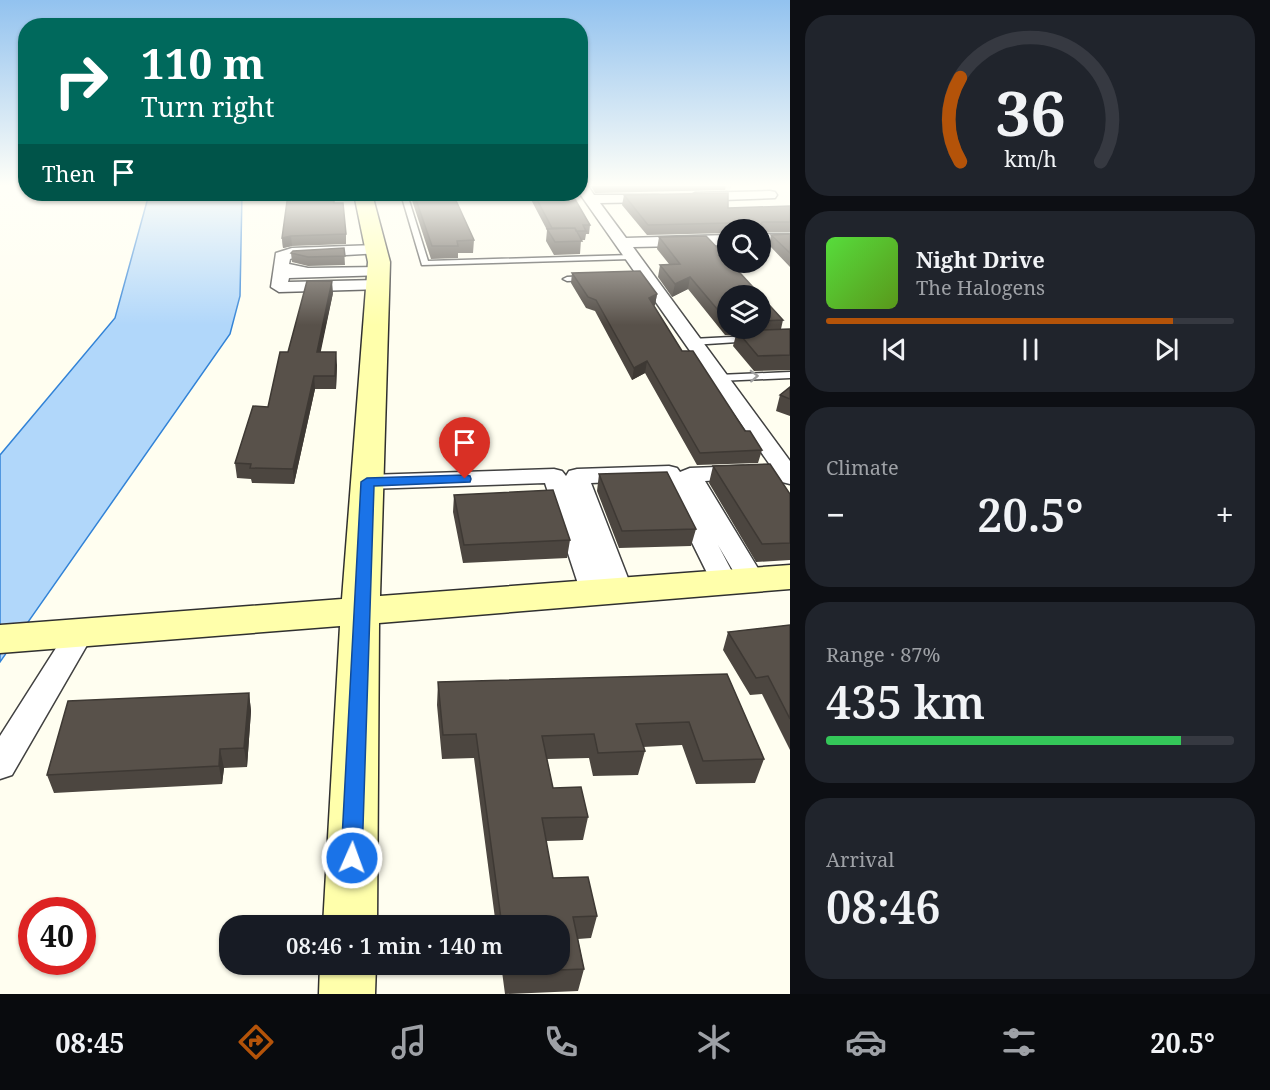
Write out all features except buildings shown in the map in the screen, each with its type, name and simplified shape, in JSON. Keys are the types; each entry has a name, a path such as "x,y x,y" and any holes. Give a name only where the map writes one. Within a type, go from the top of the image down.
{"street":[{"path":"350,915 360,613 378,269 371,232"},
{"path":"614,232 640,277 785,465"},
{"path":"771,239 790,238"},
{"path":"626,250 717,241"},
{"path":"378,269 279,287 281,274 284,273 378,269"},
{"path":"738,582 690,475 785,465"},
{"path":"607,592 577,476 669,473 738,582"},
{"path":"367,482 554,476 607,592"},
{"path":"0,639 790,578"},
{"path":"0,765 80,633"},
{"path":"347,994 348,975"}],"lane":[{"path":"416,232 425,263 626,250"},
{"path":"567,279 600,278"},
{"path":"692,342 758,339"},
{"path":"718,378 790,375"}],"water":[{"path":"138,232 241,232 240,296 230,334 0,662 0,455 115,318"}],"route":[{"path":"352,858 367,482 465,479"}]}
